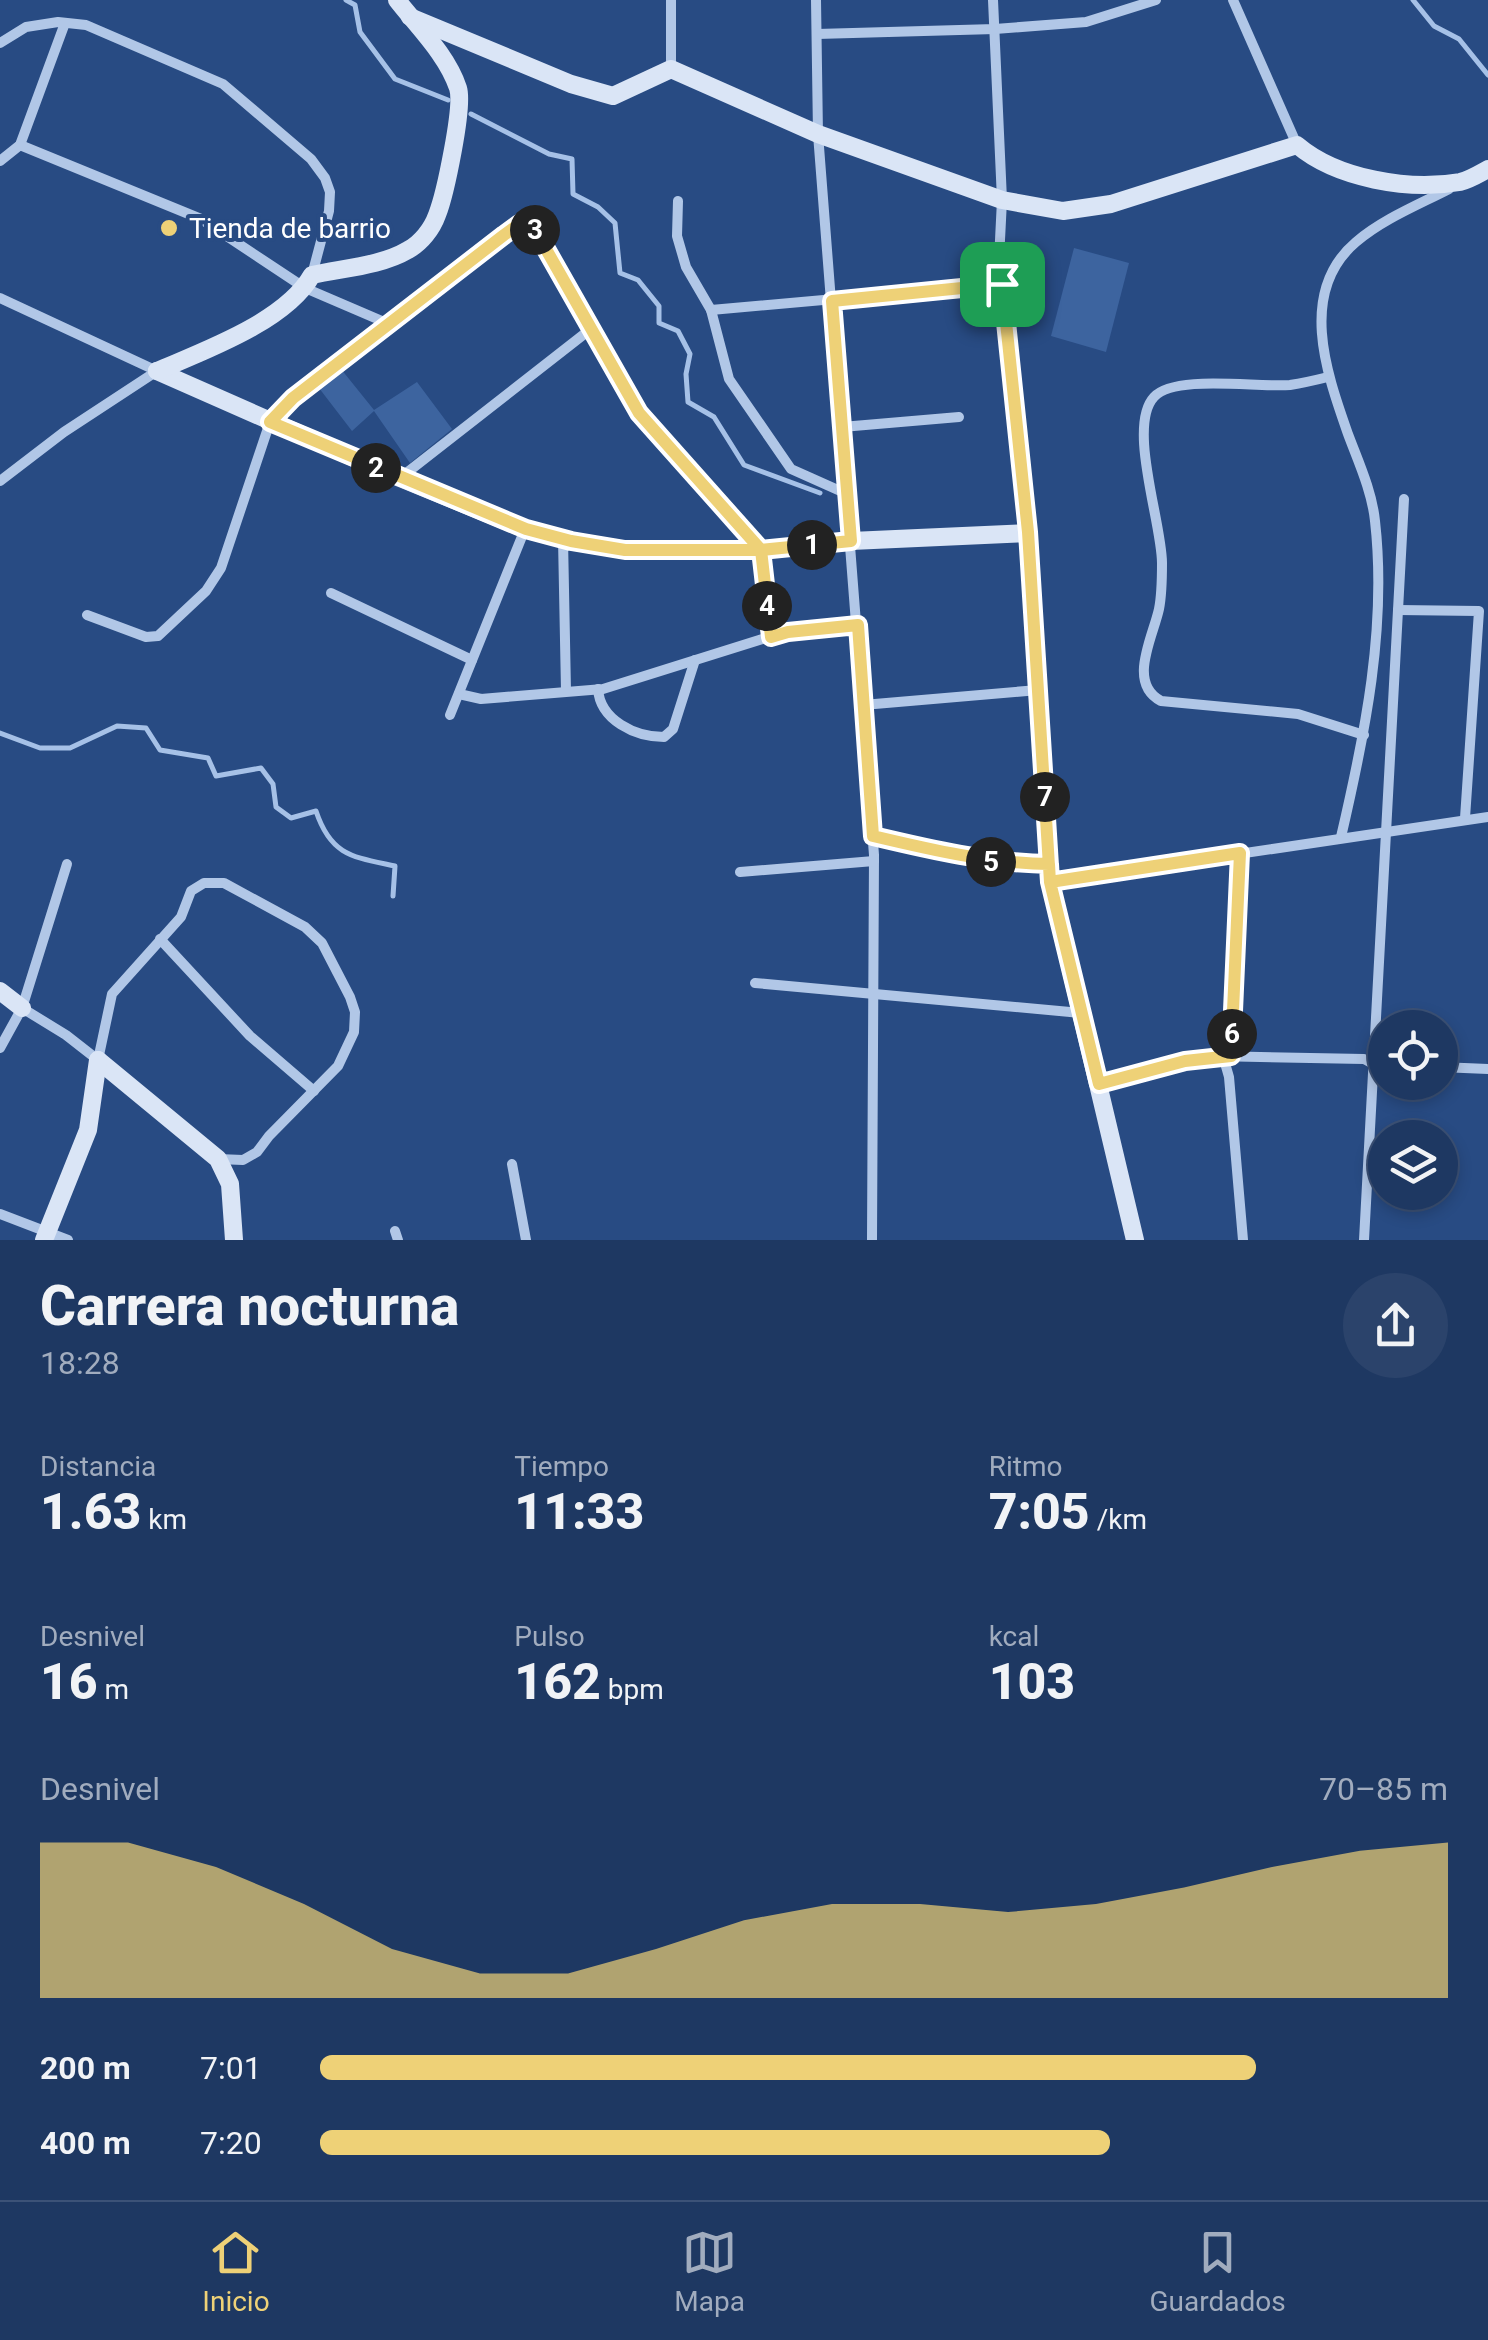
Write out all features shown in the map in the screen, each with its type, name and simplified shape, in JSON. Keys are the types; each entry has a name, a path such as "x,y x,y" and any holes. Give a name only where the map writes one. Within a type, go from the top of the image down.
{"street":[{"path":"308,282 410,249 438,214 460,92 438,52 397,0"},
{"path":"670,0 671,69"},
{"path":"816,0 818,134 873,836 872,1240"},
{"path":"993,0 1002,200 999,260 1028,532 1050,873 1135,1240"},
{"path":"817,34 1086,22 1156,0"},
{"path":"1234,0 1298,145 1313,158 1383,184 1462,182"},
{"path":"410,17 571,84 613,96 671,69 818,134 1002,200 1062,211 1111,204 1298,145"},
{"path":"0,161 20,146 65,23"},
{"path":"0,43 26,27 86,24 223,84 311,159 330,192 329,212 308,282 274,317 157,370 64,432 0,481"},
{"path":"20,146 201,220 389,324"},
{"path":"1341,837 1364,735 1377,621 1375,518 1328,377 1320,328 1330,280 1340,260 1356,242 1462,182 1488,172"},
{"path":"678,201 677,236 686,267 711,310 729,379 791,468 847,494"},
{"path":"88,616 146,637 158,636 206,591 221,568 270,422 293,398 519,224 534,228 639,413 761,550 771,637"},
{"path":"711,310 1002,284"},
{"path":"0,298 400,478 526,529 564,540 625,550 761,550 1028,532"},
{"path":"400,478 592,328"},
{"path":"1328,377 1292,384 1172,388 1152,399 1143,427 1160,528 1162,571 1159,608 1144,679 1153,697 1160,701 1298,714 1364,735"},
{"path":"842,427 959,417"},
{"path":"1380,1010 1385,831 1404,499"},
{"path":"450,714 526,529"},
{"path":"564,540 566,691"},
{"path":"332,593 472,660"},
{"path":"1398,610 1478,611 1465,818"},
{"path":"458,694 481,699 598,689 788,632 858,625"},
{"path":"598,689 606,717 652,737 664,737 672,729 695,660"},
{"path":"863,705 1038,690"},
{"path":"873,836 1050,873 1240,853 1488,817"},
{"path":"1240,853 1227,1056 1243,1240"},
{"path":"740,872 874,862"},
{"path":"0,1048 22,1008 67,864"},
{"path":"46,1236 88,1130 112,994 181,917 191,891 204,883 224,884 253,896 305,927 322,943 355,1012 354,1032 338,1066 268,1136 258,1152 242,1160 218,1159"},
{"path":"160,940 250,1036 314,1090"},
{"path":"755,983 1082,1013"},
{"path":"0,991 66,1035 218,1159 230,1184 234,1240"},
{"path":"1099,1084 1185,1061 1227,1056 1368,1060"},
{"path":"1458,1068 1488,1069"},
{"path":"1364,1240 1376,1100"},
{"path":"512,1164 526,1240"},
{"path":"0,1214 46,1236 68,1240"}],"shaded area":[{"path":"1074,248 1129,263 1106,352 1051,336"},
{"path":"341,369 374,410 417,382 452,429 410,463 374,411 352,431 319,388"}],"waterway":[{"path":"346,0 355,5 360,32 395,79 448,100"},
{"path":"1413,0 1434,26 1459,39 1488,75"},
{"path":"471,114 549,154 572,159 573,194 598,207 615,223 620,273 638,280 659,306 659,323 678,331 690,354 686,374 688,402 714,417 744,465 820,493"},
{"path":"0,733 40,748 70,748 117,726 146,728 160,750 208,758 216,776 261,768 273,784 276,807 291,818 316,811 329,837 345,852 395,866 393,896"}],"place":[{"name":"Tienda de barrio","path":"169,228"}],"route":[{"path":"1002,284 832,301 851,541 761,550 625,550 571,541 526,529 270,422 293,398 504,235 519,224 534,228 639,413 761,550 771,637 858,625 873,836 1002,864 1049,864 1050,882 1240,853 1231,1056 1185,1061 1099,1084 1050,882 1028,532 1002,284"}]}
